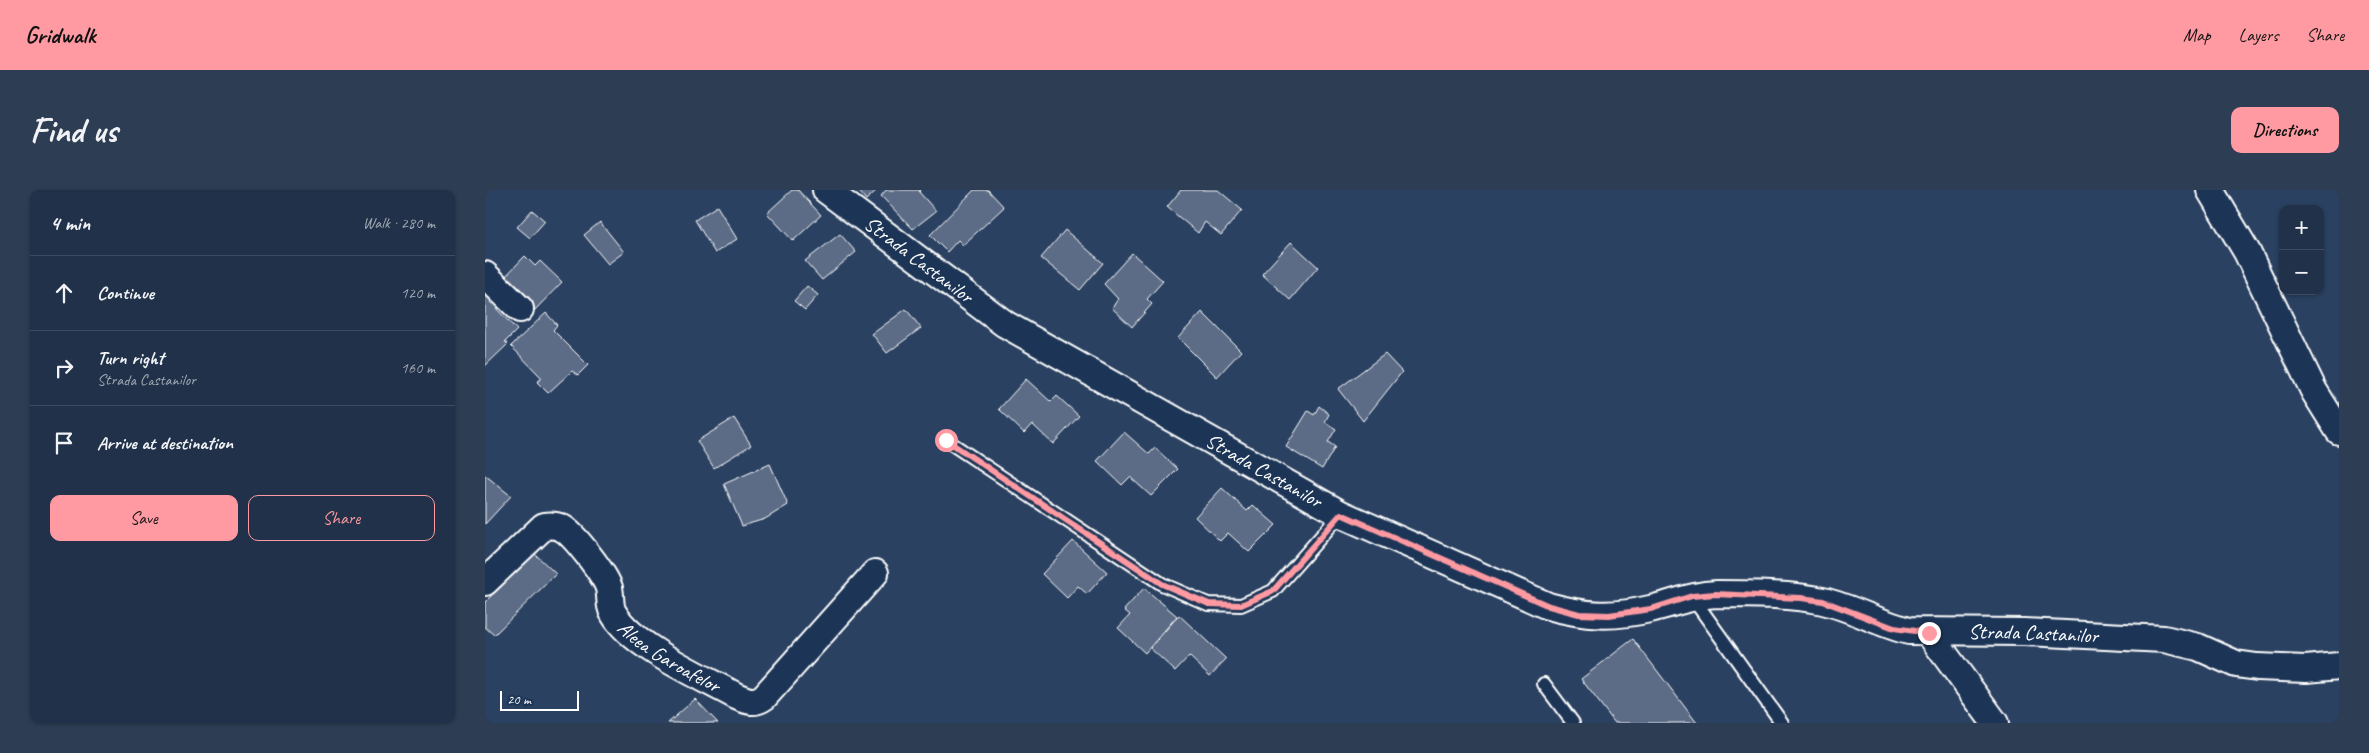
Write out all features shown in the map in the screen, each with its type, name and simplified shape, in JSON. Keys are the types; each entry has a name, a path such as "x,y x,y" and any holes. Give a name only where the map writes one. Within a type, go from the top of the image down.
{"street":[{"name":"Strada Castanilor","path":"826,190 1005,324 1341,514 1549,606 1579,614 1609,615 1651,609 1692,596 1715,594 1751,595 1823,601 1894,628 1929,633 2024,632 2164,638 2198,647 2236,664 2306,669 2339,666"},
{"path":"2210,190 2247,252 2314,391 2339,431"},
{"path":"485,275 520,309"},
{"name":"Aleea Garoafelor","path":"485,582 544,526 553,525 564,529 602,574 609,588 612,612 623,628 649,647 736,696 751,702 757,702 764,697 875,573"},
{"path":"1929,633 1995,723"}],"lane":[{"path":"946,440 1162,584 1209,604 1241,605 1273,591 1341,514"},
{"path":"1692,596 1782,723"},
{"path":"1544,684 1573,723"}],"building":[{"path":"792,190 798,190 821,215 793,241 767,213"},
{"path":"858,190 877,190 866,200"},
{"path":"886,190 921,190 919,192 936,211 913,229 881,196"},
{"path":"974,190 988,190 1004,207 963,245 958,240 947,252 930,235"},
{"path":"1181,190 1218,190 1242,210 1221,235 1205,222 1198,233 1167,207"},
{"path":"717,206 737,239 715,253 695,220"},
{"path":"532,210 545,221 530,238 517,227"},
{"path":"600,222 624,252 608,264 584,235"},
{"path":"1065,230 1103,263 1080,290 1041,258"},
{"path":"840,234 856,252 822,280 805,261"},
{"path":"1291,242 1318,267 1290,300 1262,274"},
{"path":"1132,253 1163,281 1147,299 1152,304 1132,327 1112,308 1118,299 1104,284"},
{"path":"525,256 535,266 540,261 562,282 533,312 501,281"},
{"path":"807,286 818,295 805,310 794,301"},
{"path":"485,292 492,299 490,302 517,330 505,342 508,344 485,366"},
{"path":"906,309 921,328 887,353 872,334"},
{"path":"1202,312 1241,351 1217,377 1178,338"},
{"path":"546,313 557,325 553,330 588,365 578,375 572,371 548,393 537,382 542,378 511,346"},
{"path":"1385,354 1402,372 1363,421 1338,389"},
{"path":"1026,379 1051,402 1057,396 1079,416 1053,444 1032,424 1024,433 999,409"},
{"path":"1319,406 1329,414 1325,422 1336,429 1328,442 1335,447 1322,469 1286,447 1308,411 1314,415"},
{"path":"734,418 751,445 714,468 697,441"},
{"path":"1124,432 1149,454 1155,448 1178,469 1151,496 1130,477 1122,485 1097,461"},
{"path":"770,464 788,505 765,519 742,526 724,484"},
{"path":"485,475 511,496 485,524"},
{"path":"1222,488 1247,511 1253,505 1276,525 1249,552 1228,533 1220,541 1195,517"},
{"path":"1073,541 1107,572 1087,594 1078,586 1067,598 1042,574"},
{"path":"534,553 556,574 494,635 485,627 485,602"},
{"path":"1144,588 1177,616 1145,653 1118,628 1130,615 1124,610"},
{"path":"1179,615 1226,659 1210,676 1189,656 1175,671 1150,648"},
{"path":"1633,639 1697,723 1615,723 1581,679"},
{"path":"695,699 718,723 668,723"}],"route":[{"path":"946,440 1162,584 1209,604 1241,605 1273,591 1341,514 1549,606 1579,614 1609,615 1651,609 1692,596 1715,594 1751,595 1823,601 1894,628 1929,633"}]}
